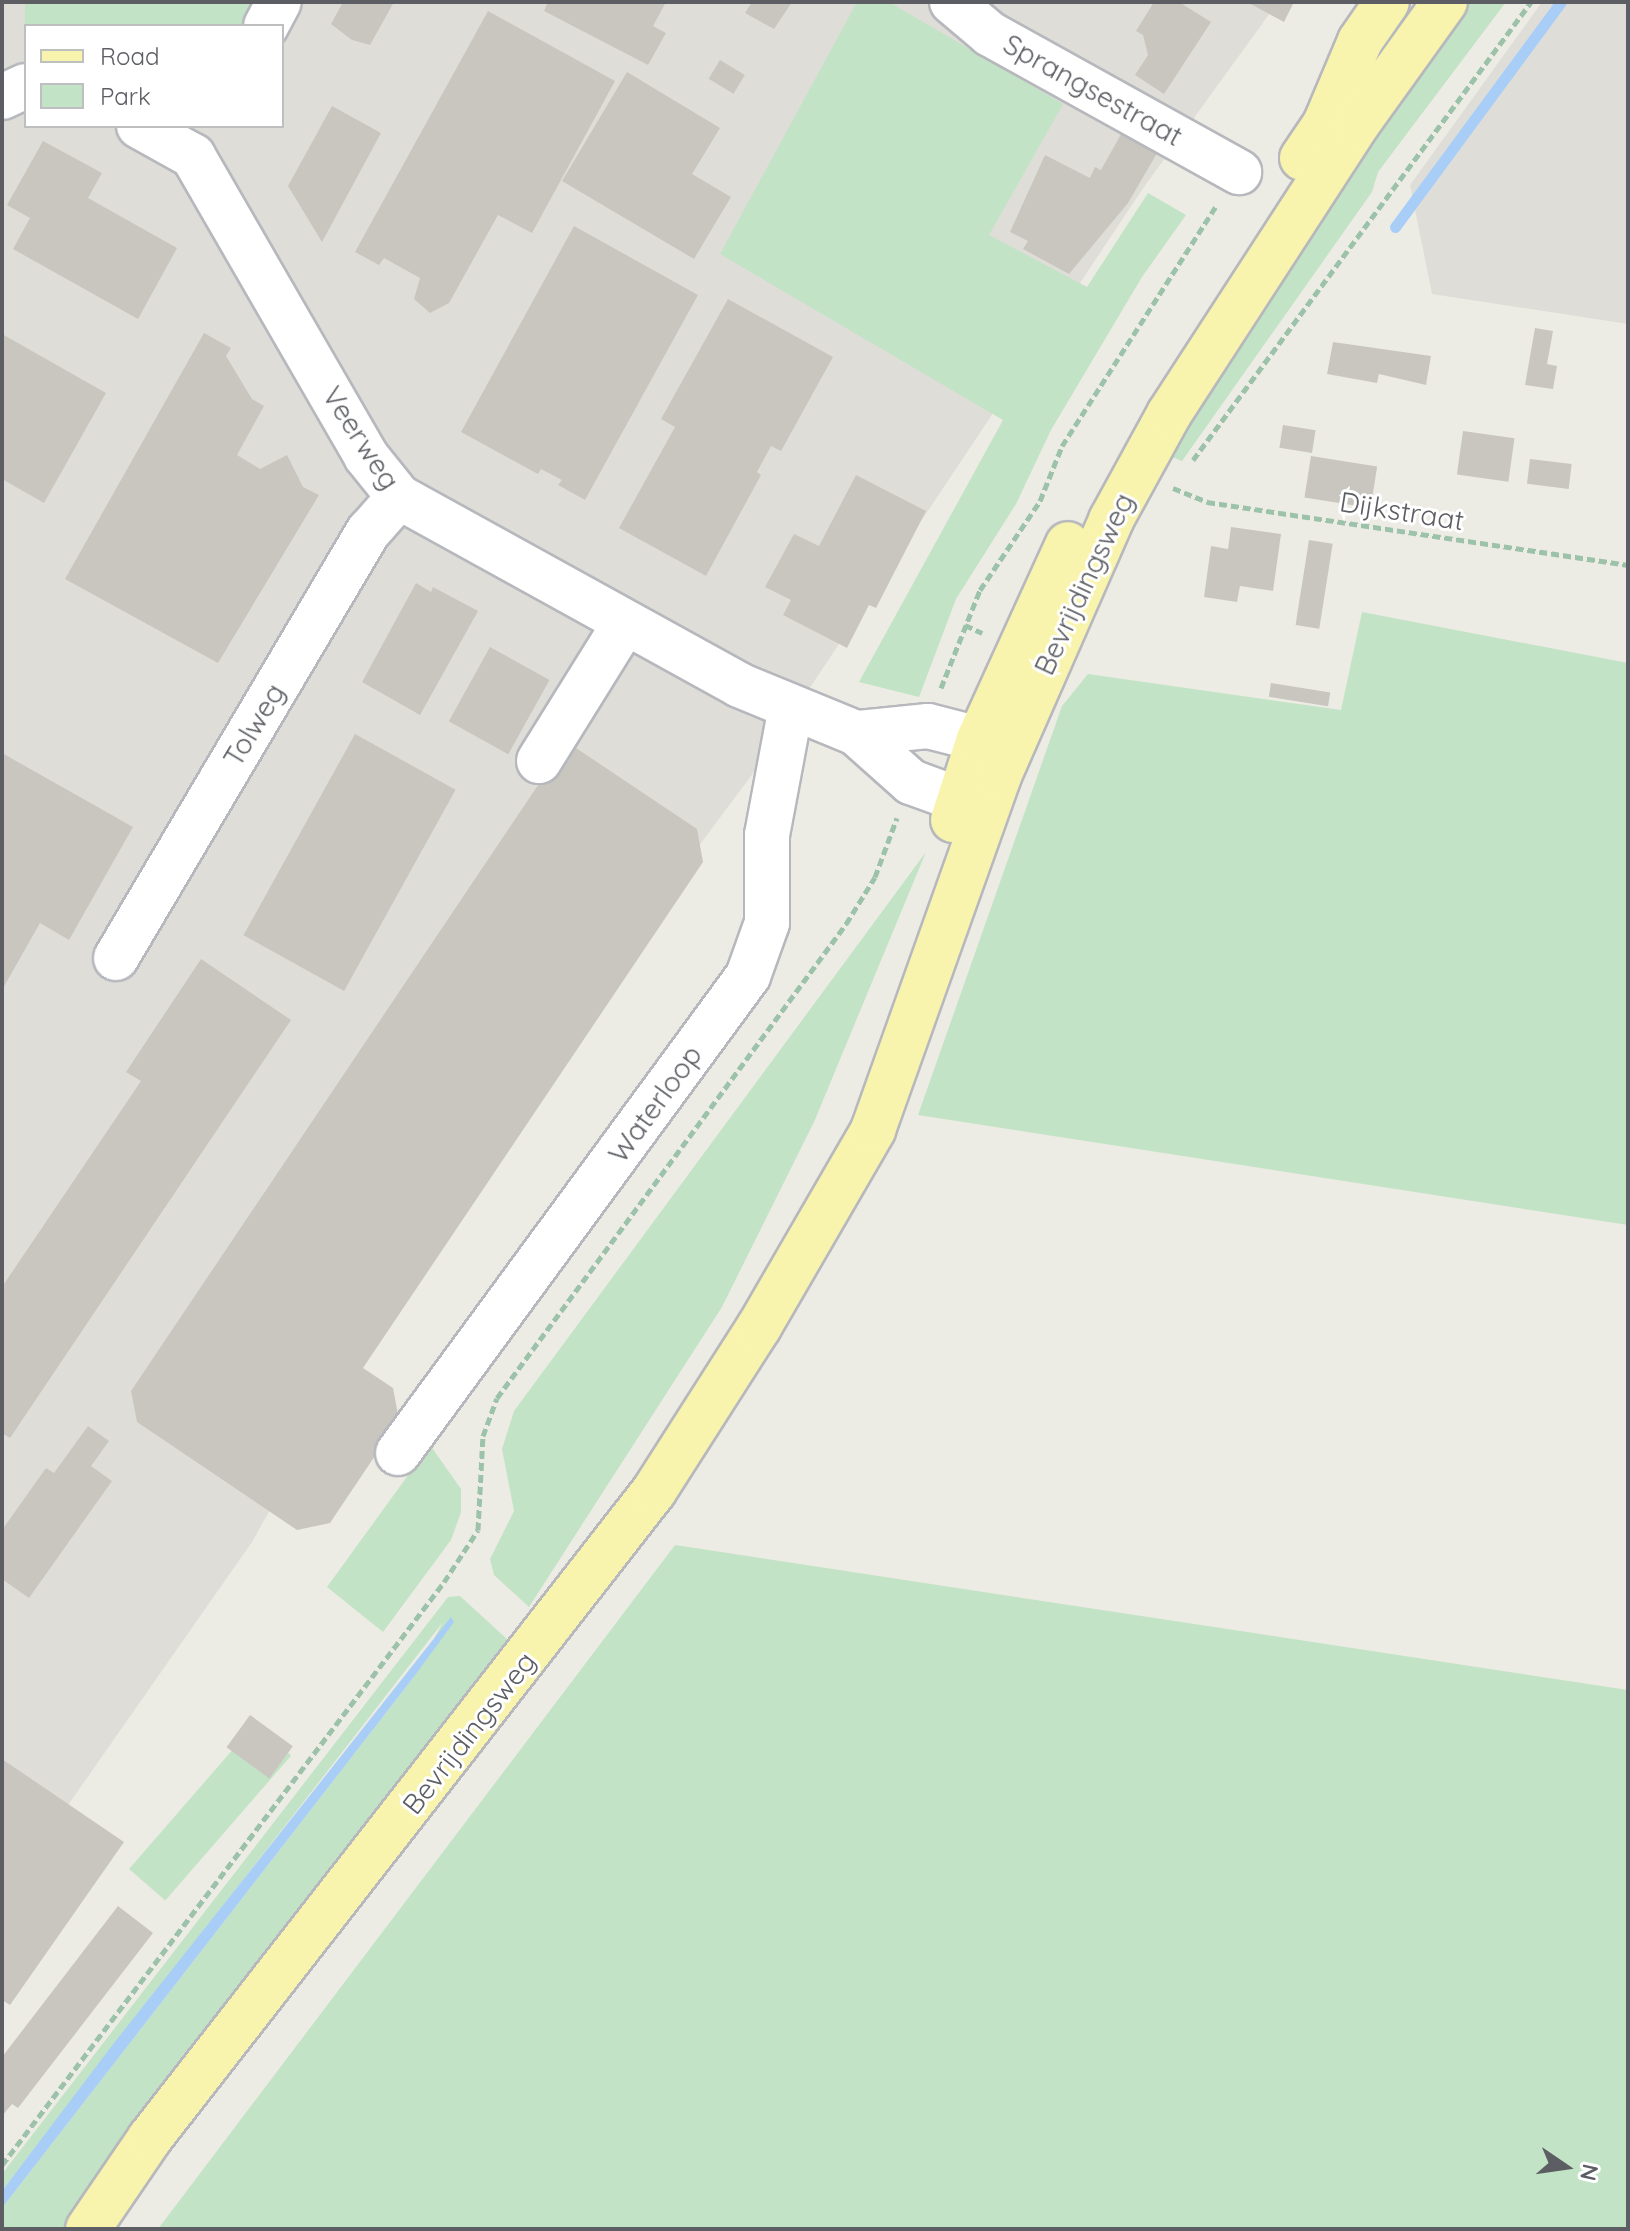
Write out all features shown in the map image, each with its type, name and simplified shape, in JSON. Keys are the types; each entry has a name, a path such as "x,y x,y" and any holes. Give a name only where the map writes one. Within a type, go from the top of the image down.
{"main road":[{"name":"Bevrijdingsweg","path":"821,1217 838,1153 979,739 1072,535 1143,400 1325,124 1360,41 1387,2"},
{"name":"Bevrijdingsweg","path":"88,2229 150,2138 654,1491 759,1327 873,1130 998,778 1111,520 1169,414 1358,123 1445,2"}],"street":[{"path":"267,24 279,2"},
{"name":"Sprangsestraat","path":"952,2 990,34 1239,172"},
{"path":"2,97 24,87"},
{"name":"Veerweg","path":"147,128 201,141 366,456 399,497 625,623 791,707 856,733 911,782 960,800"},
{"name":"Tolweg","path":"116,958 369,531 399,497"},
{"path":"539,761 625,623"},
{"name":"Waterloop","path":"398,1453 748,976 767,923 767,835 791,707"},
{"name":"Veerweg","path":"856,733 928,726 979,739"},
{"path":"960,800 998,778 979,739"}],"path":[{"path":"1192,462 1531,2"},
{"path":"965,625 980,590 1040,501 1070,433 1239,172"},
{"name":"Bevrijdingsweg","path":"1173,488 1183,475"},
{"name":"Dijkstraat","path":"1173,488 1207,502 1628,565"},
{"path":"2,2165 444,1582 478,1530 483,1436 497,1398 846,924 875,877 911,782"}],"shaded area":[{"path":"2,2 1278,2 1144,187 751,776 471,1152 252,1542 59,1818 2,1877"},
{"path":"1542,2 1628,2 1628,324 1432,294 1410,185"}],"green space":[{"path":"25,2 255,2 255,24 25,24"},
{"path":"857,2 889,2 1063,104 989,235 1087,287 1148,193 1186,215 1142,277 1051,430 1016,504 956,599 919,697 859,682 1003,420 720,254"},
{"path":"1463,2 1506,2 1378,172 1372,192 1182,461 1159,452"},
{"path":"1362,612 1628,663 1628,1225 918,1115 1062,706 1088,674 1341,710"},
{"path":"926,852 814,1122 722,1307 529,1607 494,1575 490,1559 514,1511 502,1449 514,1411"},
{"path":"430,1445 461,1489 461,1512 451,1540 383,1632 327,1587"},
{"path":"675,1545 1628,1690 1628,2229 158,2229"},
{"path":"460,1596 508,1640 291,1921 70,2229 2,2229 2,2208 413,1678 443,1622 2,2191 2,2174 448,1597"},
{"path":"255,1724 291,1755 165,1900 129,1869"}],"water":[{"path":"451,1617 454,1622 413,1678 2,2208 2,2191 114,2043"}],"building":[{"path":"343,2 394,2 370,45 352,40 331,24"},
{"path":"548,2 666,2 653,26 666,33 648,65 544,11"},
{"path":"752,2 792,2 774,29 745,13"},
{"path":"1154,2 1179,2 1211,22 1164,94 1135,75 1148,55 1143,35 1136,31"},
{"path":"1247,2 1294,2 1284,22"},
{"path":"488,11 615,81 532,233 498,215 449,303 430,313 414,299 420,278 384,258 379,265 355,252"},
{"path":"720,60 745,75 734,94 709,79"},
{"path":"627,72 720,128 692,174 731,197 694,259 562,181"},
{"path":"332,106 381,133 322,242 288,186"},
{"path":"1125,127 1160,148 1128,203 1069,274 1023,249 1028,241 1010,232 1045,155 1090,178 1095,167 1101,170"},
{"path":"43,141 102,173 88,198 177,248 138,319 13,249 30,218 7,205"},
{"path":"574,226 698,295 585,500 558,485 562,480 541,469 538,474 461,432"},
{"path":"728,299 833,357 781,451 771,446 757,472 761,475 706,576 619,528 675,427 661,419"},
{"path":"1535,328 1553,331 1547,364 1557,366 1553,389 1525,385"},
{"path":"204,333 231,348 226,356 252,399 264,406 237,455 260,469 287,455 303,487 319,495 218,663 65,579"},
{"path":"2,334 106,393 44,503 2,479"},
{"path":"1333,342 1431,356 1426,385 1379,374 1377,383 1327,374"},
{"path":"1283,425 1316,430 1312,453 1279,448"},
{"path":"1463,431 1514,438 1508,482 1457,475"},
{"path":"1311,456 1377,466 1371,508 1304,497"},
{"path":"1530,459 1572,464 1569,489 1527,484"},
{"path":"856,475 926,511 876,608 869,605 847,648 783,615 791,600 765,587 794,534 819,546"},
{"path":"1231,527 1281,534 1273,591 1240,586 1237,602 1204,597 1211,546 1228,549"},
{"path":"1309,540 1333,544 1319,629 1296,625"},
{"path":"416,583 431,592 433,587 478,611 420,715 362,682"},
{"path":"490,647 549,680 508,754 449,721"},
{"path":"1271,683 1330,692 1328,706 1269,697"},
{"path":"355,734 456,790 344,991 243,935"},
{"path":"567,742 697,829 703,862 363,1368 393,1388 399,1420 330,1523 297,1530 137,1422 131,1391"},
{"path":"2,753 133,827 69,940 40,923 2,990"},
{"path":"201,959 291,1020 10,1438 2,1433 2,1287 141,1081 126,1072"},
{"path":"88,1426 109,1441 91,1466 112,1481 29,1598 2,1579 2,1530 46,1468 54,1473"},
{"path":"250,1715 293,1746 269,1779 226,1747"},
{"path":"2,1759 124,1842 10,2005 2,2000"},
{"path":"118,1906 153,1933 18,2108 12,2104 2,2116 2,2057"}],"waterway":[{"path":"1395,227 1561,2"}]}
